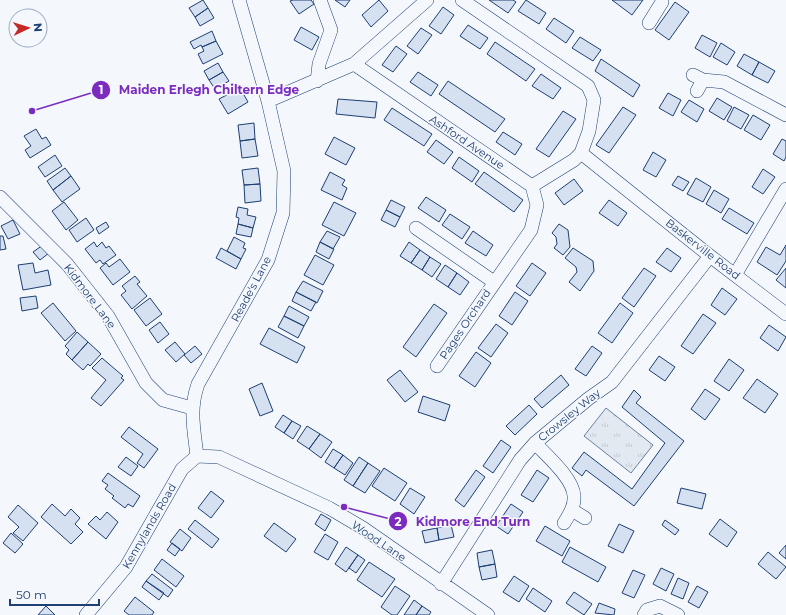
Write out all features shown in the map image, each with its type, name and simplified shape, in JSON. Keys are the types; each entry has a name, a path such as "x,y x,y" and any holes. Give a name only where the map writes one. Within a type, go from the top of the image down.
{"street":[{"name":"Reade's Lane","path":"197,456 192,408 198,384 268,260 283,213 284,171 268,101 239,0"},
{"path":"317,81 319,64 331,30 320,0"},
{"path":"268,101 354,64 427,0"},
{"path":"462,0 588,86 594,100 589,131 581,153 574,160 532,186"},
{"path":"649,23 661,1"},
{"name":"Ashford Avenue","path":"354,64 532,186"},
{"path":"697,82 724,82 786,115"},
{"name":"Baskerville Road","path":"581,153 621,183 734,275 786,314"},
{"name":"Pages Orchard","path":"436,366 531,230 537,205 532,186"},
{"path":"734,275 786,189"},
{"name":"Kidmore Lane","path":"0,197 67,264 108,316 146,383 163,400 192,408"},
{"name":"Pages Orchard","path":"416,228 494,282"},
{"name":"Crowsley Way","path":"441,584 520,460 535,444 588,399 612,382 710,256"},
{"path":"535,444 558,466 568,482 574,496 572,510 564,523"},
{"name":"Wood Lane","path":"197,456 219,457 329,508 363,528 441,584 488,615"},
{"name":"Kennylands Road","path":"86,615 126,567 182,469 197,456"},
{"path":"572,510 585,518"},
{"path":"644,615 647,610 660,606 678,615"}],"green space":[{"path":"606,408 653,445 631,473 584,436"}],"building":[{"path":"203,0 208,8 195,17 189,8"},
{"path":"311,0 314,4 299,14 290,1"},
{"path":"335,0 350,0 345,7"},
{"path":"379,0 388,11 371,27 362,15"},
{"path":"489,0 513,0 516,2 508,13"},
{"path":"526,0 546,13 539,24 518,11"},
{"path":"612,0 643,0 632,15"},
{"path":"675,2 689,12 669,40 655,30"},
{"path":"443,7 454,15 441,34 429,26"},
{"path":"208,8 214,18 200,26 195,17"},
{"path":"554,18 574,31 566,43 546,29"},
{"path":"468,25 488,38 480,49 460,36"},
{"path":"301,27 319,37 312,50 294,40"},
{"path":"421,28 432,35 418,54 407,46"},
{"path":"212,31 216,41 202,47 201,45 194,49 190,42"},
{"path":"702,35 717,43 710,57 695,48"},
{"path":"580,37 601,50 593,61 572,48"},
{"path":"216,41 223,54 203,64 198,54 204,51 202,47"},
{"path":"495,42 535,69 526,81 487,54"},
{"path":"721,43 735,52 727,65 713,57"},
{"path":"396,46 407,54 393,72 382,65"},
{"path":"744,54 759,62 752,75 737,66"},
{"path":"601,59 640,85 633,97 595,71"},
{"path":"759,62 775,71 768,83 752,75"},
{"path":"218,63 223,72 209,80 204,71"},
{"path":"223,72 229,81 215,89 209,80"},
{"path":"418,72 438,85 431,96 410,82"},
{"path":"541,74 561,88 553,99 532,86"},
{"path":"448,81 505,119 495,132 439,94"},
{"path":"240,88 248,102 228,114 219,99"},
{"path":"668,93 681,100 673,116 659,108"},
{"path":"717,98 732,107 724,120 709,111"},
{"path":"338,99 377,102 375,118 336,114"},
{"path":"689,100 704,109 697,122 681,112"},
{"path":"623,107 636,115 609,153 596,145"},
{"path":"734,107 749,115 741,129 727,121"},
{"path":"392,108 432,134 424,146 384,120"},
{"path":"563,111 576,119 549,157 536,149"},
{"path":"753,115 770,125 761,140 744,130"},
{"path":"254,123 255,139 240,141 238,125"},
{"path":"36,129 42,139 46,137 51,145 30,158 25,150 31,146 24,136"},
{"path":"503,132 522,144 515,155 496,142"},
{"path":"334,137 355,148 346,165 325,154"},
{"path":"255,139 258,156 242,158 240,141"},
{"path":"782,139 786,141 786,157 784,161 773,154"},
{"path":"436,140 453,152 444,164 427,152"},
{"path":"653,152 666,160 656,177 643,170"},
{"path":"55,155 62,166 45,177 38,167"},
{"path":"459,157 479,171 472,182 452,168"},
{"path":"65,168 71,176 53,190 47,181"},
{"path":"258,168 260,184 244,185 242,170"},
{"path":"763,169 775,177 763,194 752,187"},
{"path":"330,172 345,180 342,185 347,188 342,200 321,190"},
{"path":"484,172 523,200 514,212 475,184"},
{"path":"71,176 80,189 62,202 53,190"},
{"path":"678,176 689,182 683,191 672,185"},
{"path":"696,178 711,187 703,202 687,194"},
{"path":"574,179 583,191 564,205 555,193"},
{"path":"260,184 261,201 245,203 244,185"},
{"path":"714,190 729,199 721,213 706,204"},
{"path":"426,197 446,210 439,222 418,208"},
{"path":"391,200 405,207 400,217 386,210"},
{"path":"609,200 627,213 618,226 599,213"},
{"path":"64,202 78,220 66,230 52,211"},
{"path":"334,202 356,213 344,236 322,225"},
{"path":"238,207 248,209 247,215 256,217 253,228 238,224 239,218 236,217"},
{"path":"729,208 754,223 747,234 722,219"},
{"path":"386,210 400,217 395,227 381,220"},
{"path":"450,214 470,227 462,239 442,225"},
{"path":"86,218 94,230 77,242 69,230"},
{"path":"13,220 20,234 8,239 1,226"},
{"path":"106,222 109,227 99,234 96,228"},
{"path":"238,224 253,228 251,237 236,234"},
{"path":"559,224 568,230 570,247 563,255 554,248 557,244 556,237 552,233"},
{"path":"327,231 340,237 333,249 320,242"},
{"path":"473,231 493,245 486,256 465,243"},
{"path":"0,236 3,236 6,249 0,250"},
{"path":"234,237 245,243 243,248 246,249 241,259 227,251"},
{"path":"94,242 97,247 102,242 106,248 109,246 116,255 103,264 100,260 96,263 85,249"},
{"path":"320,242 334,249 329,259 316,252"},
{"path":"409,242 420,250 411,263 400,256"},
{"path":"43,245 49,253 40,260 33,252"},
{"path":"786,245 786,261 777,275 757,262 766,247 780,255"},
{"path":"221,248 241,259 236,269 216,258"},
{"path":"573,248 593,261 594,271 580,291 569,282 577,272 576,267 565,258"},
{"path":"667,248 681,258 671,272 656,262"},
{"path":"420,250 430,257 422,270 411,263"},
{"path":"315,255 334,265 323,285 304,275"},
{"path":"430,257 441,264 432,277 422,270"},
{"path":"120,259 130,272 113,285 100,268 106,263 109,267"},
{"path":"33,263 35,273 48,270 51,285 23,290 18,265"},
{"path":"532,263 546,273 530,296 516,286"},
{"path":"445,265 457,273 448,287 436,279"},
{"path":"644,268 656,276 634,307 622,298"},
{"path":"786,268 786,288 776,280"},
{"path":"457,273 469,282 460,295 448,287"},
{"path":"135,276 140,282 137,284 147,296 132,309 121,295 126,291 122,286"},
{"path":"303,281 323,291 317,303 296,292"},
{"path":"722,288 737,299 725,315 711,305"},
{"path":"296,292 316,302 311,311 292,301"},
{"path":"515,292 528,301 512,325 499,316"},
{"path":"36,296 38,308 22,311 20,298"},
{"path":"150,298 162,314 146,326 134,310"},
{"path":"53,303 76,331 65,341 41,313"},
{"path":"620,303 633,313 612,343 598,333"},
{"path":"434,304 447,313 416,357 403,347"},
{"path":"289,306 309,317 304,326 284,316"},
{"path":"703,314 716,323 693,354 681,346"},
{"path":"284,316 304,326 298,338 278,327"},
{"path":"160,322 169,334 158,343 149,330"},
{"path":"496,324 508,333 491,357 478,348"},
{"path":"769,325 786,337 778,351 760,338"},
{"path":"269,328 305,347 297,363 260,344"},
{"path":"77,332 88,342 72,360 66,354 69,350 65,346"},
{"path":"88,342 101,354 90,366 88,364 83,370 72,360"},
{"path":"175,342 185,354 176,362 165,350"},
{"path":"195,346 202,354 191,363 184,355"},
{"path":"592,346 602,353 586,376 575,369"},
{"path":"476,352 491,363 475,387 459,376"},
{"path":"659,356 675,367 665,381 649,370"},
{"path":"102,358 123,376 121,378 124,380 101,406 91,398 106,380 92,368"},
{"path":"729,359 744,370 729,391 714,381"},
{"path":"400,370 418,392 405,402 387,380"},
{"path":"561,375 569,385 542,408 534,399"},
{"path":"757,379 778,394 765,413 743,398"},
{"path":"262,383 273,411 260,416 249,389"},
{"path":"705,389 720,399 705,420 691,409"},
{"path":"634,390 641,397 636,403 684,441 634,506 586,470 582,476 572,468 584,452 632,489 665,443 622,407"},
{"path":"423,396 450,405 445,421 418,412"},
{"path":"529,405 537,414 515,435 506,426"},
{"path":"283,415 292,421 284,433 275,427"},
{"path":"292,421 301,426 293,439 284,433"},
{"path":"307,426 320,434 309,449 297,441"},
{"path":"129,427 158,449 144,468 137,463 143,454 121,437"},
{"path":"320,434 332,442 321,458 309,449"},
{"path":"501,440 511,447 493,473 483,466"},
{"path":"333,449 343,455 334,468 325,462"},
{"path":"343,455 353,463 345,475 334,468"},
{"path":"126,457 138,466 131,476 118,467"},
{"path":"359,457 368,463 353,486 344,480"},
{"path":"368,463 380,471 365,493 353,486"},
{"path":"384,468 407,483 395,501 372,486"},
{"path":"476,470 485,477 464,507 455,500"},
{"path":"537,470 549,478 533,502 521,495"},
{"path":"108,473 140,496 133,507 128,504 125,508 112,498 114,496 105,489 108,485 102,481"},
{"path":"410,488 425,497 414,514 400,504"},
{"path":"681,488 706,494 702,509 677,503"},
{"path":"211,491 224,501 211,518 198,508"},
{"path":"52,504 65,516 71,509 80,518 75,524 83,532 71,544 41,517"},
{"path":"511,504 523,512 508,534 496,526"},
{"path":"18,505 38,523 23,541 13,533 19,527 8,517"},
{"path":"107,512 118,522 106,539 88,524 96,516 100,520"},
{"path":"321,514 331,520 325,531 315,524"},
{"path":"720,519 737,532 727,547 709,534"},
{"path":"195,520 219,539 212,548 188,529"},
{"path":"665,520 679,530 675,535 662,525"},
{"path":"274,523 296,539 286,552 264,536"},
{"path":"619,524 634,531 623,553 608,546"},
{"path":"451,525 454,537 439,540 437,528"},
{"path":"545,526 570,541 562,556 536,541"},
{"path":"437,528 439,540 425,543 422,531"},
{"path":"180,529 191,538 182,551 170,542"},
{"path":"11,533 23,544 15,553 3,543"},
{"path":"325,534 338,542 328,560 314,552"},
{"path":"172,543 180,549 175,556 167,550"},
{"path":"786,545 786,559 779,553"},
{"path":"346,547 358,555 346,572 335,564"},
{"path":"570,547 606,567 598,582 562,562"},
{"path":"492,550 495,564 479,567 477,553"},
{"path":"768,552 786,567 776,579 758,564"},
{"path":"358,555 365,560 356,573 349,568"},
{"path":"162,559 184,576 176,587 154,570"},
{"path":"369,562 395,579 382,597 357,580"},
{"path":"495,564 497,577 482,580 479,567"},
{"path":"661,568 674,574 666,591 653,584"},
{"path":"633,570 645,575 634,598 622,593"},
{"path":"152,574 173,590 168,597 146,581"},
{"path":"514,576 529,586 519,602 503,592"},
{"path":"678,578 689,583 683,599 671,594"},
{"path":"146,581 164,593 159,600 142,587"},
{"path":"395,586 410,596 397,615 392,615 381,607"},
{"path":"697,586 708,592 699,608 688,602"},
{"path":"533,588 552,601 545,612 526,599"},
{"path":"574,592 592,604 584,615 566,603"},
{"path":"135,597 154,612 152,615 129,615 124,611"},
{"path":"414,600 422,606 416,615 404,615"},
{"path":"599,603 615,609 614,615 595,613"},
{"path":"46,606 55,615 38,615"},
{"path":"422,606 431,612 429,615 416,615"}],"place":[{"name":"Maiden Erlegh Chiltern Edge","path":"32,111"},
{"name":"Kidmore End Turn","path":"344,507"}]}
